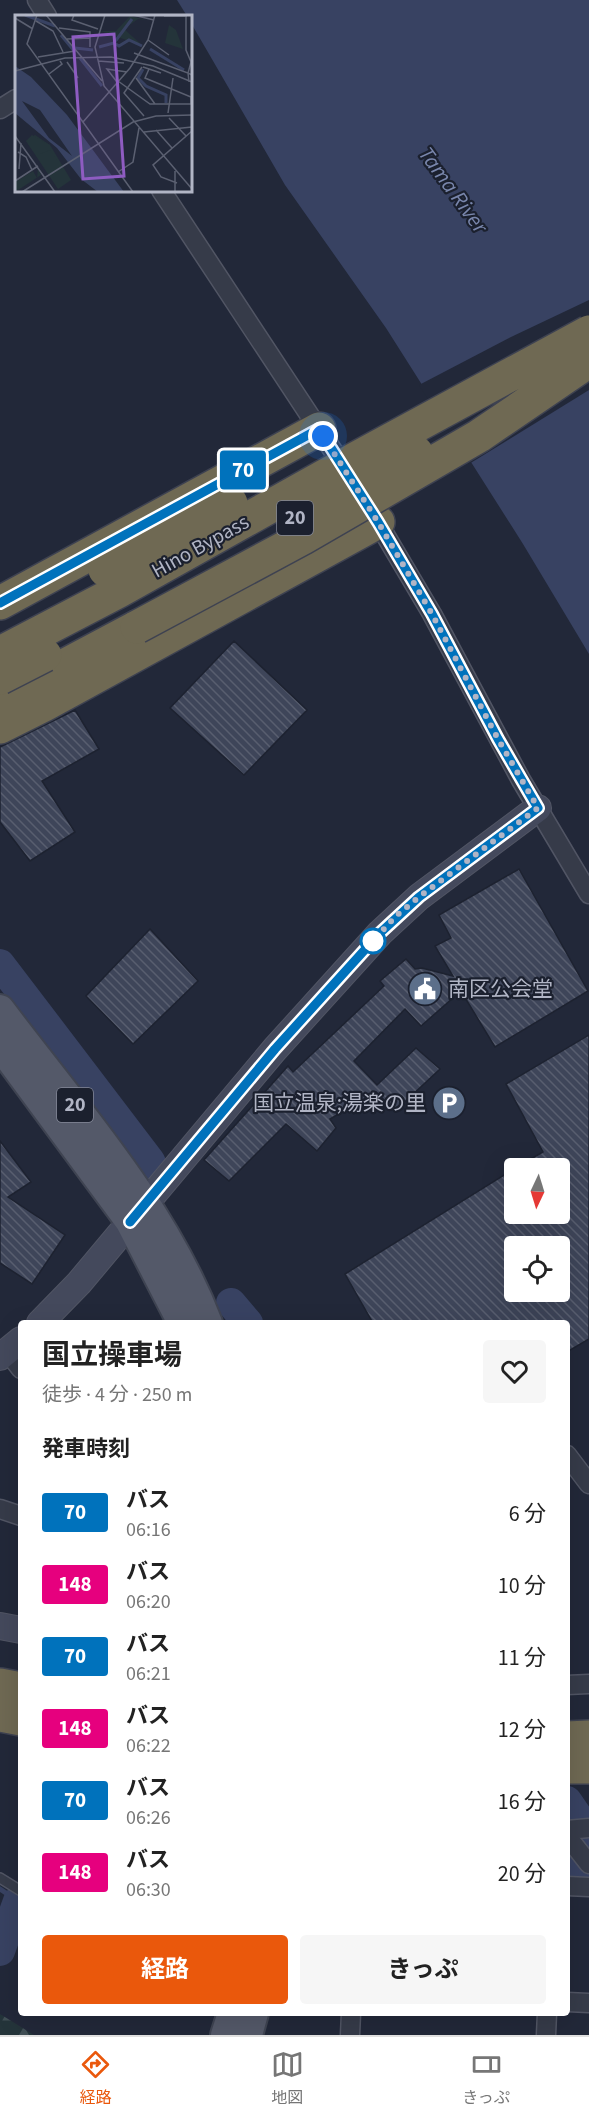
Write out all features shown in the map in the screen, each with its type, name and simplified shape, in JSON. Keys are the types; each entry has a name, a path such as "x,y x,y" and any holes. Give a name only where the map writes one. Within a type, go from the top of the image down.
{"highway":[{"path":"0,627 362,434 450,391 589,332"},
{"name":"Hino Bypass","path":"0,653 119,591 589,332"},
{"path":"0,700 303,538 440,459 479,436 589,359"},
{"name":"Hino Bypass","path":"0,678 589,359"},
{"path":"0,603 319,429"},
{"path":"0,727 378,522"},
{"path":"0,1685 18,1688"},
{"path":"0,1715 18,1718"},
{"path":"570,1742 583,1759"}],"main road":[{"name":"20","path":"0,1009 122,1166 138,1213 181,1320"},
{"name":"20","path":"0,1046 187,1273 207,1320"},
{"path":"225,2035 231,2016"},
{"path":"248,2035 253,2016"}],"street":[{"path":"36,0 46,15"},
{"path":"0,109 15,100"},
{"path":"161,192 378,522 432,614 498,739 589,894"},
{"path":"43,1320 79,1283 275,1049 380,933 436,884 538,808"},
{"path":"570,1459 589,1484"},
{"path":"0,1509 18,1515"},
{"path":"0,1626 18,1629"},
{"path":"570,1685 589,1684"},
{"path":"574,1831 589,1864"},
{"path":"570,1886 589,1887"},
{"path":"570,2002 589,2003"},
{"path":"350,2035 351,2016"},
{"path":"546,2035 547,2016"}],"lane":[{"path":"0,1878 18,1889"}],"green space":[{"path":"0,2014 34,2035 0,2035"}],"water":[{"name":"Tama River","path":"177,0 589,0 589,654 523,544 386,328 285,185 192,25 192,15 186,15"}],"pier":[{"path":"589,300 589,390 469,464 419,385"}],"building":[{"path":"234,641 307,710 244,775 170,708"},
{"path":"75,710 99,749 42,781 75,832 30,861 0,822 0,747"},
{"path":"519,869 588,991 495,1047 461,991 421,1026 405,1009 354,1061 377,1085 416,1048 440,1069 395,1111 376,1092 330,1119 336,1128 317,1151 286,1124 229,1181 204,1160 288,1066 293,1072 384,986 380,981 406,959 415,969 422,968 453,976 435,946 451,938 439,915"},
{"path":"150,929 198,981 133,1044 86,996"},
{"path":"589,1035 589,1339 570,1350 570,1320 371,1320 345,1274 504,1175 504,1224 570,1224 570,1158 532,1158 543,1152 506,1084"},
{"path":"0,1141 31,1182 8,1197 65,1235 32,1284 0,1263"}],"waterway":[{"path":"0,964 150,1161 155,1172"},
{"path":"231,1303 245,1320"},
{"path":"570,1805 589,1833"},
{"path":"570,1861 580,1870"},
{"path":"0,1889 18,1901"},
{"path":"0,1951 18,1901"}],"bus line":[{"name":"70","path":"0,603 319,429 378,522 432,614 452,655 538,808 396,916 275,1049 130,1222"}],"place":[{"name":"南区公会堂","path":"425,989"},
{"name":"国立温泉;湯楽の里","path":"449,1103"}],"route":[{"path":"323,436 378,522 432,614 452,655 538,808 419,897 396,916 373,941"}]}
